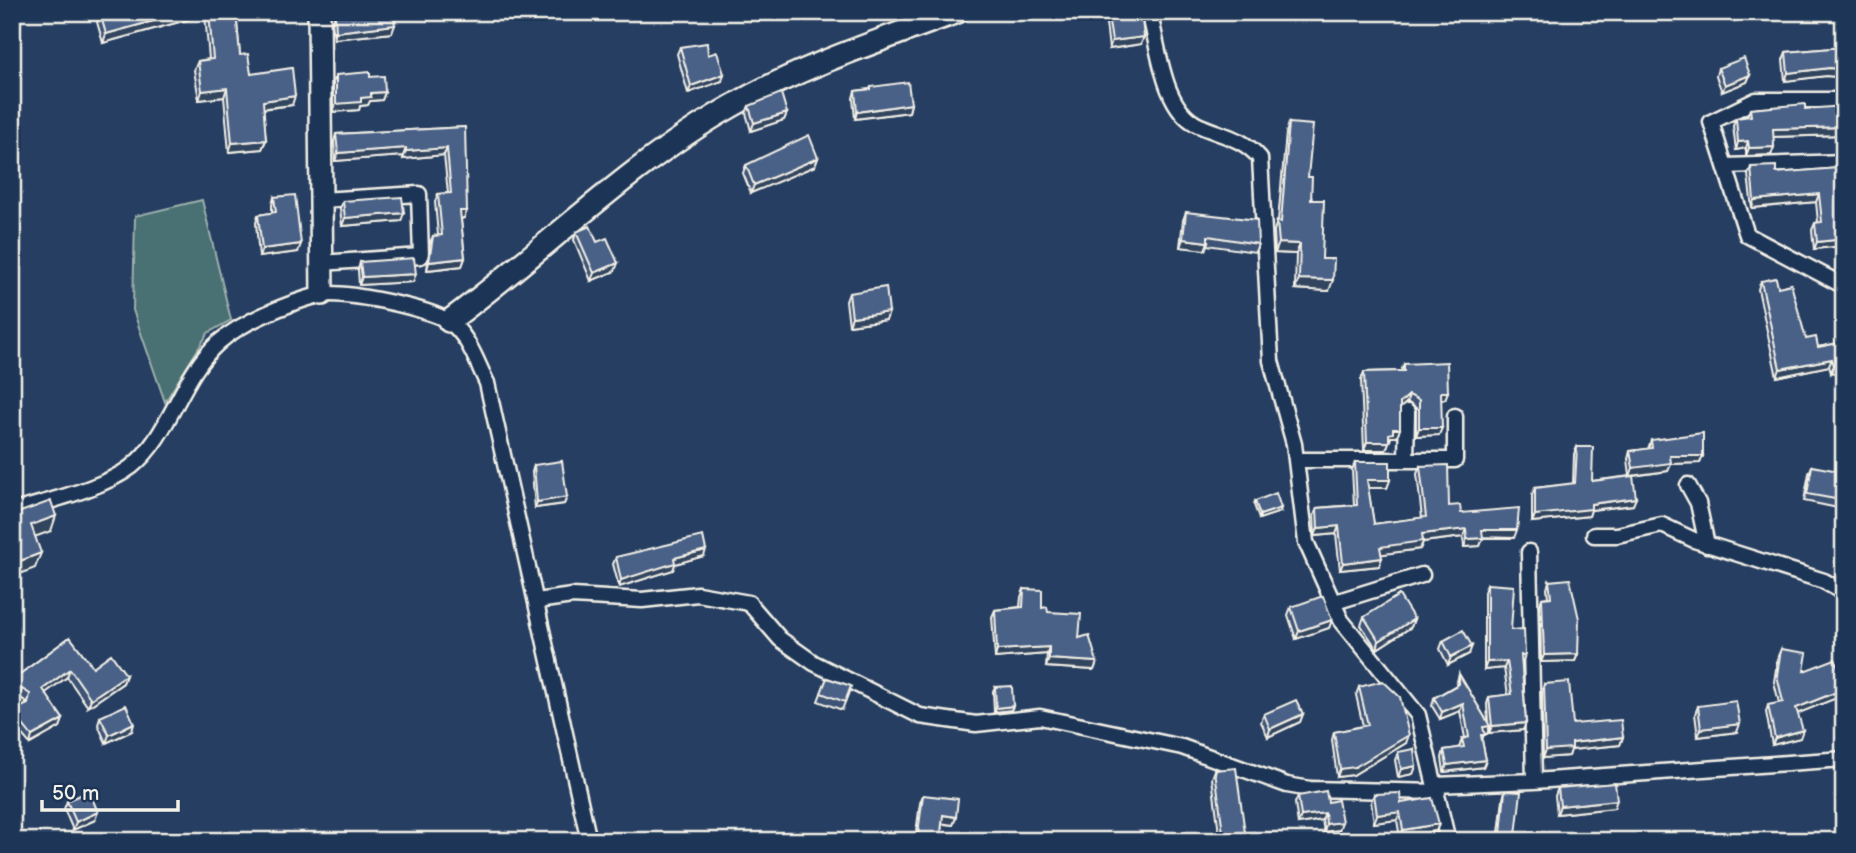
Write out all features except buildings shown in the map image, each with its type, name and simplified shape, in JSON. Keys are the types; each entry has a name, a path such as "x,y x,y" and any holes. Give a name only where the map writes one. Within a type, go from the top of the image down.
{"street":[{"path":"319,12 322,295"},
{"path":"449,321 657,154 733,105 780,82 957,12"},
{"path":"1149,12 1166,75 1181,112 1197,124 1242,140 1260,158 1271,361 1296,460 1306,542 1332,603 1350,634 1413,705 1423,728 1448,841"},
{"path":"1844,100 1756,100 1711,122 1746,235 1844,286"},
{"path":"1725,166 1844,162"},
{"path":"321,200 419,194 421,256 321,263"},
{"path":"12,512 94,485 128,469 146,452 218,343 254,320 322,295 423,309 449,321 464,337 487,383 589,841"},
{"path":"1406,412 1406,460"},
{"path":"1296,460 1455,460 1455,416"},
{"path":"1688,485 1698,503 1707,545"},
{"path":"1594,535 1617,535 1662,525 1707,545 1824,581 1844,593"},
{"path":"1529,552 1534,781"},
{"path":"1332,603 1422,575"},
{"path":"537,601 572,596 642,600 698,594 749,603 780,639 814,663 920,716 976,724 1040,717 1182,747 1287,785 1310,789 1436,789 1844,758"}],"green space":[{"path":"202,200 231,320 208,333 165,402 133,310 135,216"}]}
